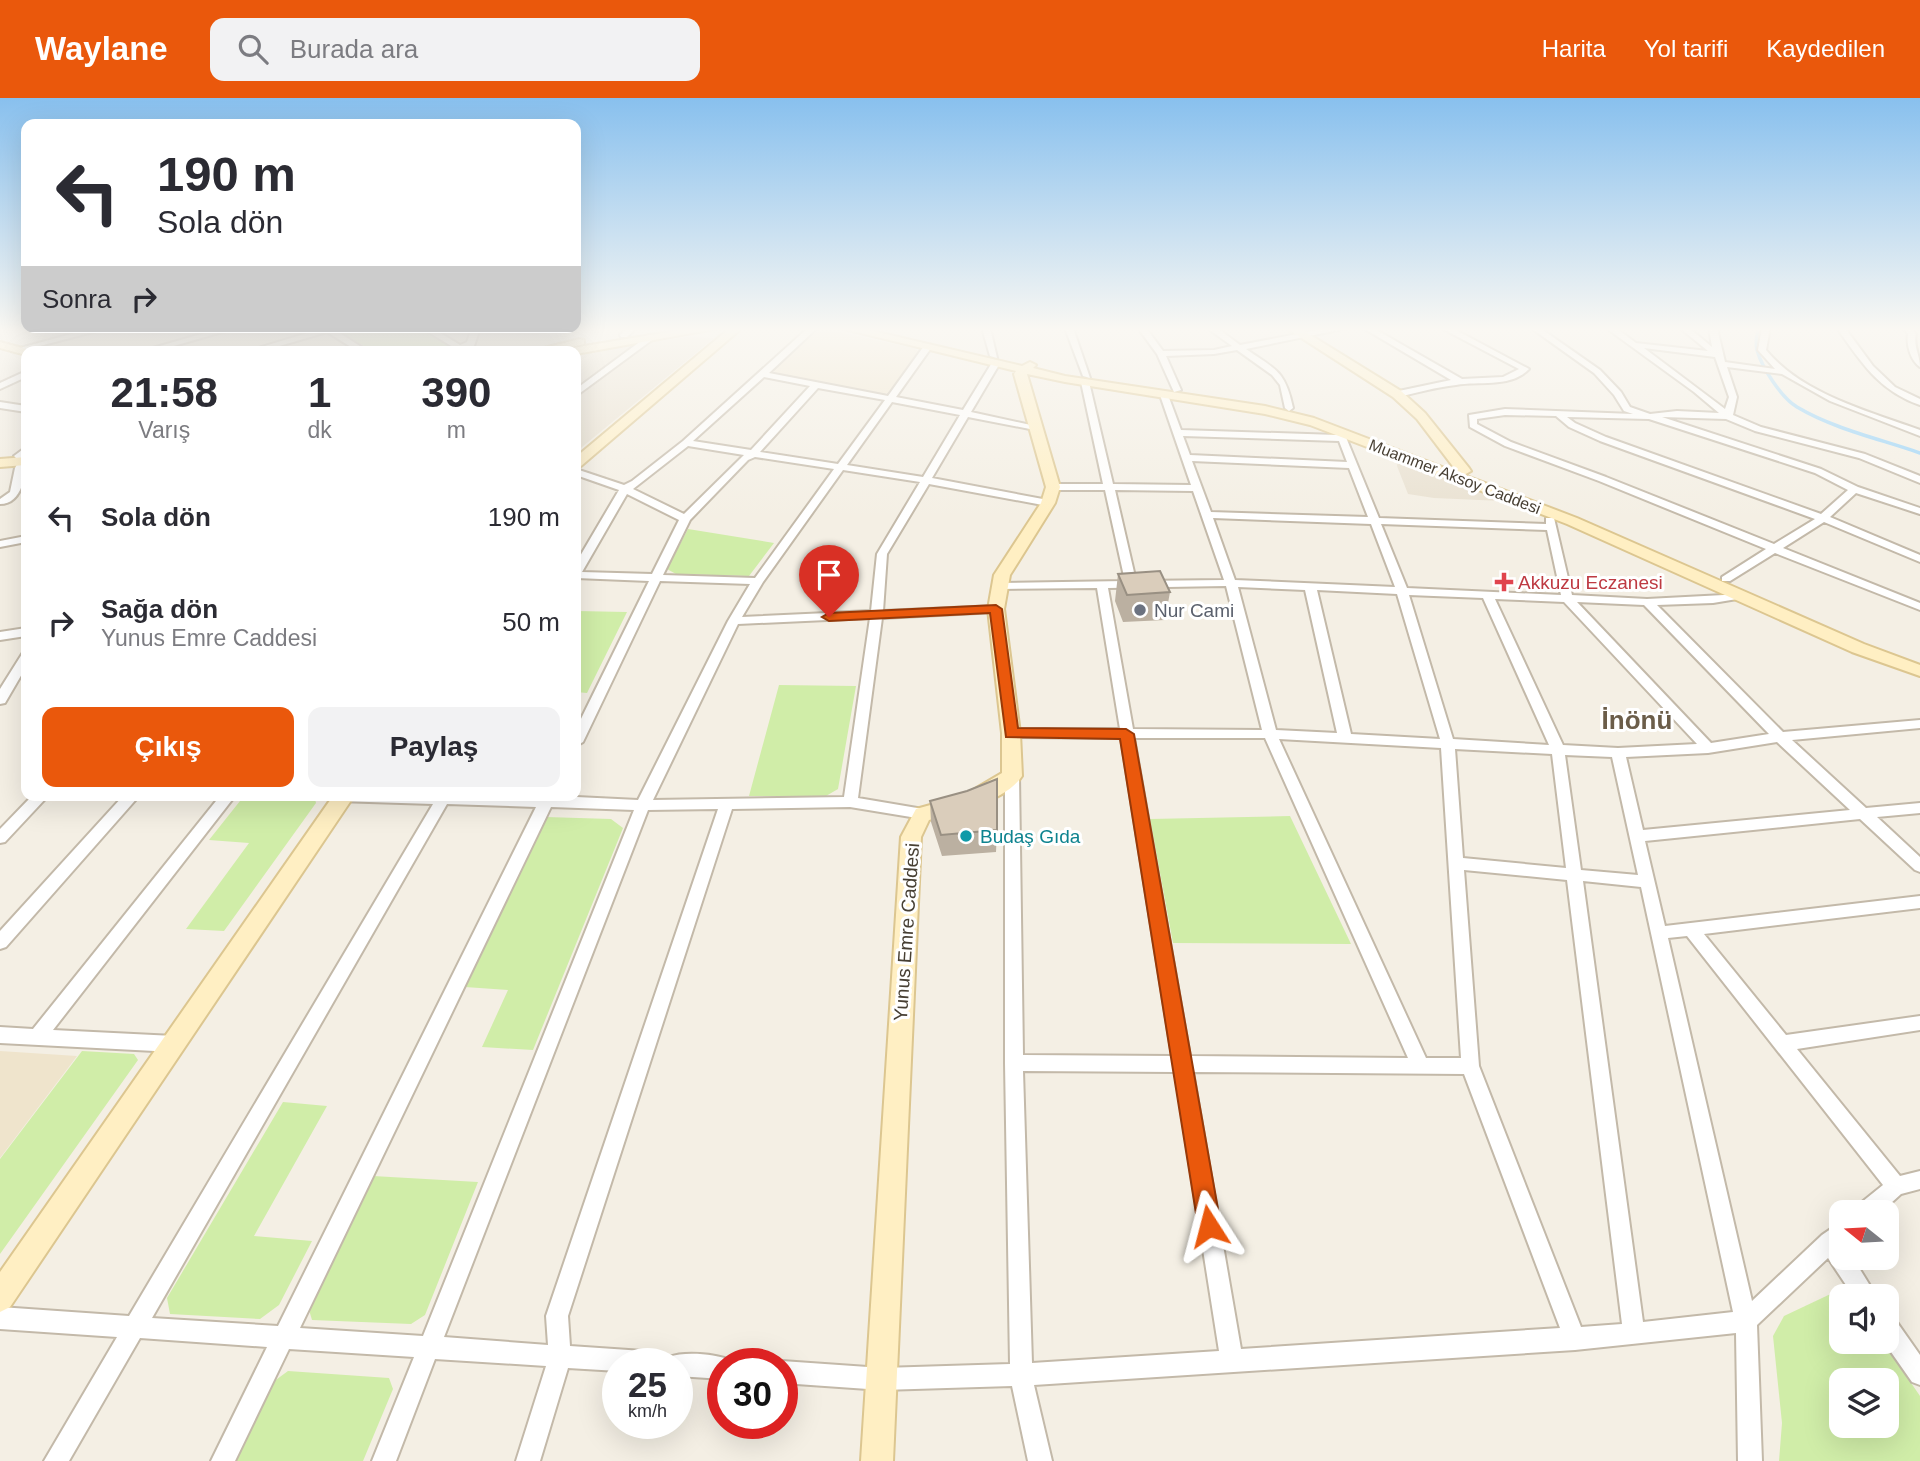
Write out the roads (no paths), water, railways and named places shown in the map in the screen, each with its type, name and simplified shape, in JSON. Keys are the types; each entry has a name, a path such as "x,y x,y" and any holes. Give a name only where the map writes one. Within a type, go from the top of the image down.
{"main road":[{"path":"581,459 661,392"},
{"path":"923,814 961,805 980,797 1012,776 1012,733 996,609 1002,575 1050,495 1025,392"},
{"path":"1170,392 1289,408 1349,427 1576,513 1861,638 1920,659"},
{"name":"Muammer Aksoy Caddesi","path":"1170,392 1291,415 1920,671"},
{"path":"1393,392 1421,416 1464,471"},
{"path":"0,455 21,456"},
{"path":"0,463 21,457"},
{"path":"0,1297 341,801"},
{"name":"Yunus Emre Caddesi","path":"877,1461 907,889 911,837 923,814"}],"street":[{"path":"581,565 625,489 686,443 743,392"},
{"path":"581,732 685,519 746,457 753,454 810,392"},
{"path":"851,392 1035,427"},
{"path":"384,1461 643,805 734,621 758,581 895,392"},
{"path":"850,802 877,614 882,554 977,392"},
{"path":"1089,392 1131,584"},
{"path":"1170,392 1177,433 1231,583 1270,734 1421,1066"},
{"path":"1285,392 1289,408"},
{"path":"1397,394 1409,392"},
{"path":"1618,392 1627,409 1647,417 1818,471 1854,489 1920,512"},
{"path":"1699,392 1728,416 1758,429 1862,456 1920,480"},
{"path":"1728,416 1733,397 1731,392"},
{"path":"1819,392 1920,433"},
{"path":"1898,392 1920,402"},
{"path":"0,405 21,408"},
{"path":"1728,416 1664,413 1647,417 1558,414 1485,414 1472,417 1473,425 1497,440 1592,472 1621,487 1920,607"},
{"path":"1558,414 1572,425 1603,439 1823,518 1920,559"},
{"path":"1177,433 1341,435 1401,589 1448,744 1470,1066 1575,1339"},
{"path":"686,443 926,480 1050,495 1109,488 1197,488"},
{"path":"1186,458 1352,465"},
{"path":"1,503 15,494 21,466"},
{"path":"581,474 625,489 685,519"},
{"path":"1726,579 1823,518 1854,489"},
{"path":"1,503 21,499"},
{"path":"1207,515 1374,521 1550,520 1567,598 1708,748"},
{"path":"0,544 21,540"},
{"path":"581,574 758,581"},
{"path":"1000,586 1231,583 1647,602 1713,600 1739,596"},
{"path":"1102,584 1232,1361"},
{"path":"1310,586 1345,738"},
{"path":"1487,593 1558,750 1634,1334"},
{"path":"1647,602 1780,737 1920,866"},
{"path":"734,621 996,609"},
{"path":"0,636 21,633"},
{"path":"0,700 21,665"},
{"path":"1012,733 1270,734 1618,753 1708,748 1780,737 1920,724"},
{"path":"1618,753 1746,1321 1750,1461"},
{"path":"1012,776 1014,1063 1021,1375 1040,1461"},
{"path":"0,838 36,801"},
{"path":"0,942 127,801"},
{"path":"37,1037 224,801"},
{"path":"56,1461 443,801"},
{"path":"223,1461 547,801"},
{"path":"566,801 726,806 850,802 923,814"},
{"path":"527,1461 561,1357 557,1316 726,806"},
{"path":"1637,836 1920,808"},
{"path":"1456,863 1647,881"},
{"path":"1659,933 1920,902"},
{"path":"1692,931 1896,1186"},
{"path":"1782,1043 1920,1023"},
{"path":"0,1035 174,1044"},
{"path":"1014,1063 1470,1066"},
{"path":"1879,1200 1896,1186 1920,1180"},
{"path":"798,1373 882,1378 1021,1375 1575,1339 1746,1321 1829,1243"},
{"path":"0,1318 602,1360"},
{"path":"1899,1344 1920,1374"}],"waterway":[{"path":"1781,392 1797,407 1826,422 1920,453"}],"place":[{"name":"Akkuzu Eczanesi","path":"1504,582"},
{"name":"Nur Cami","path":"1140,610"},
{"name":"Budaş Gıda","path":"966,836"}],"district":[{"name":"İnönü","path":"1637,720"}]}
